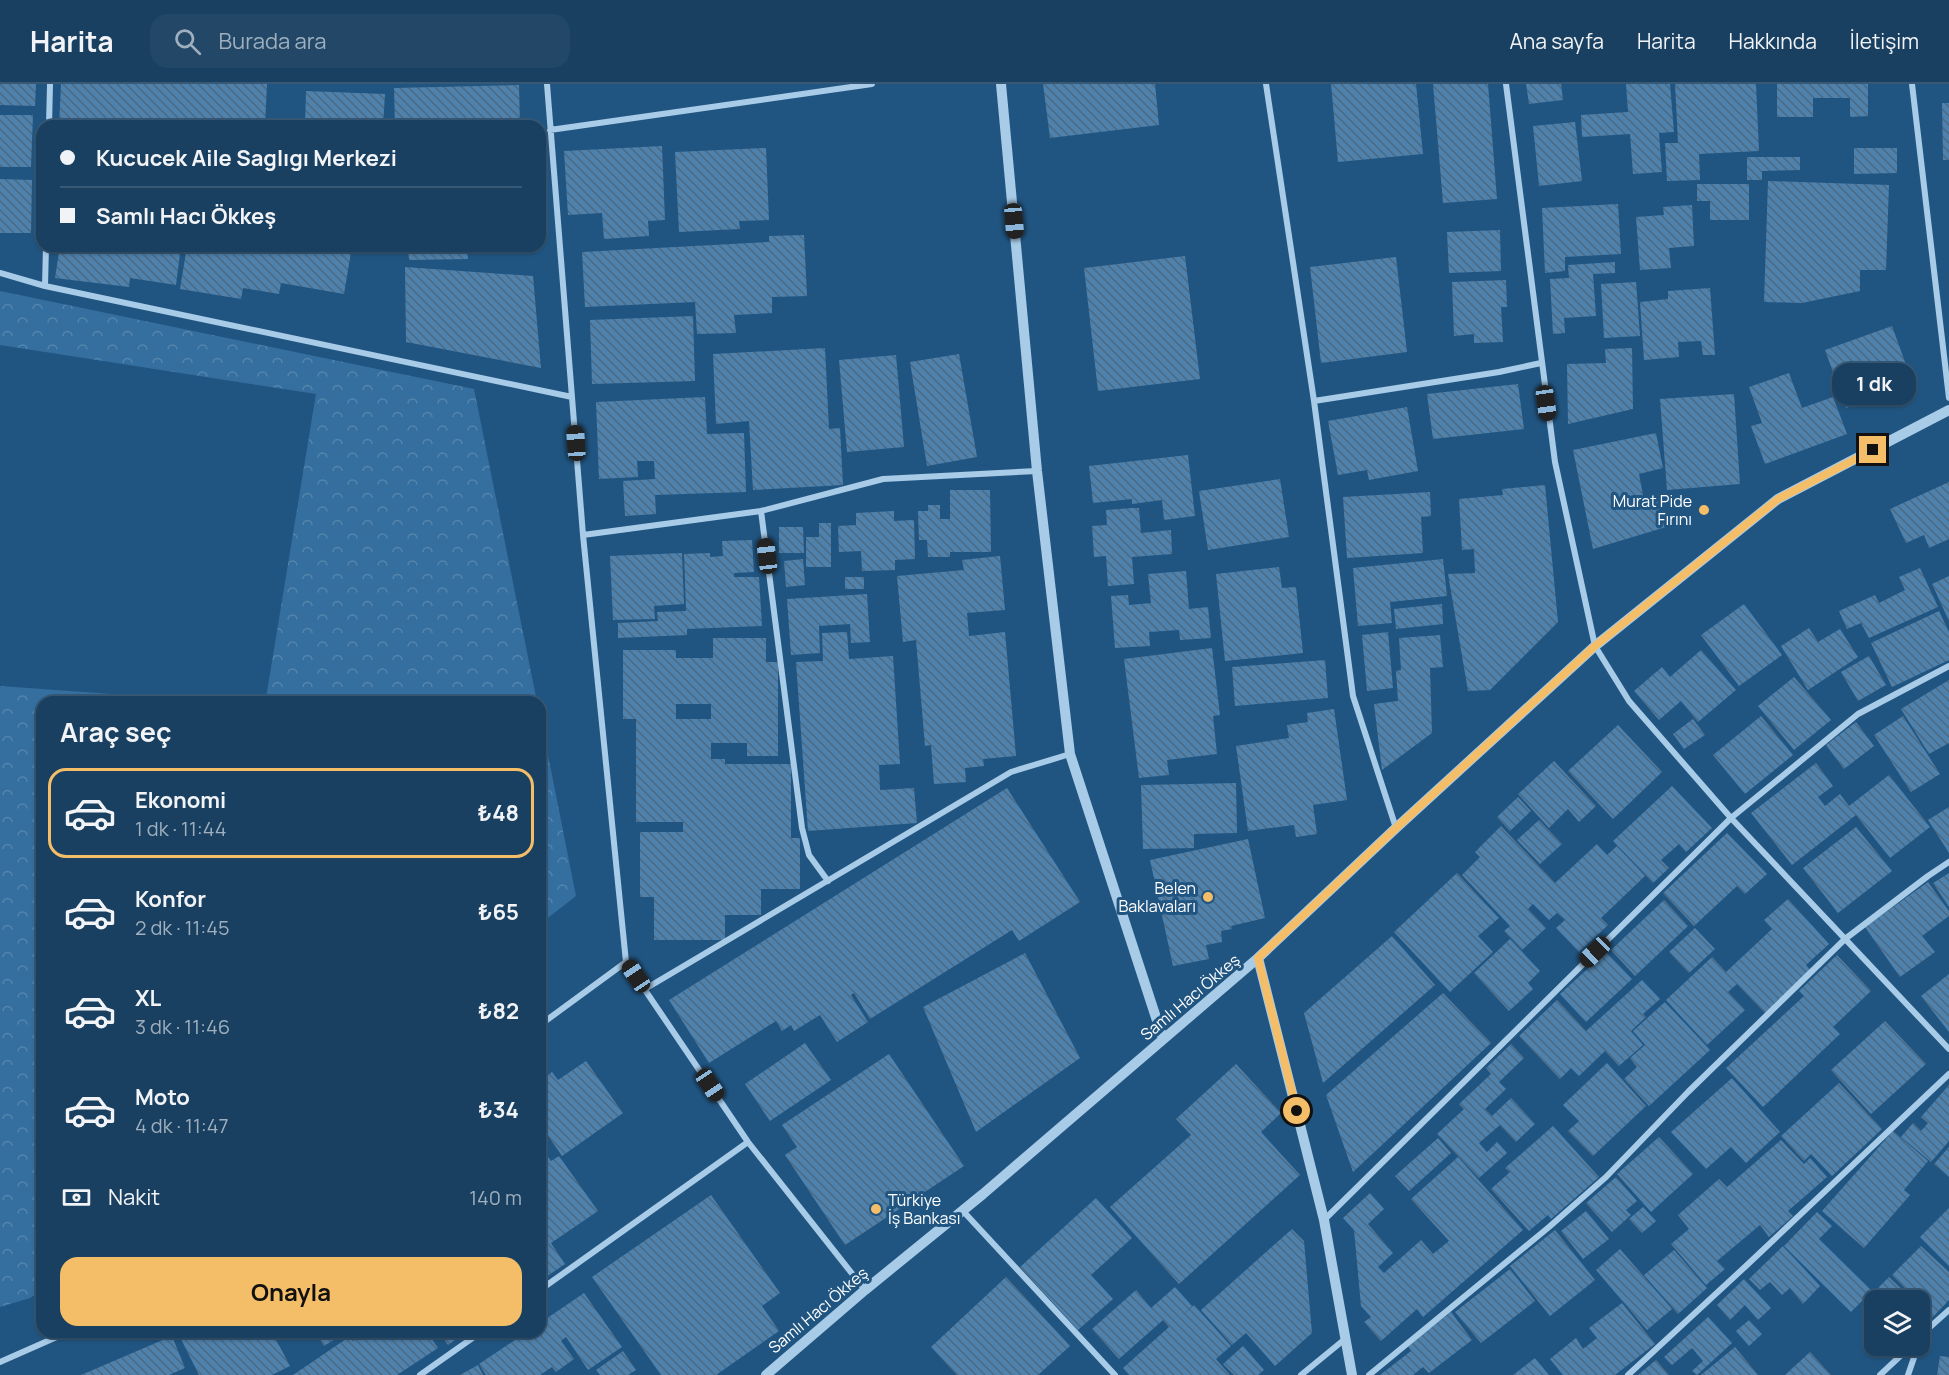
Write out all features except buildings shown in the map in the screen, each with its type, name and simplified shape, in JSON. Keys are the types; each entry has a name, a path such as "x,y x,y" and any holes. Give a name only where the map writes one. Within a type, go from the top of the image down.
{"street":[{"path":"49,120 50,84"},
{"path":"547,84 583,535 626,962 748,1143 865,1290"},
{"path":"550,130 872,84"},
{"path":"1001,84 1037,471 1070,754 1163,1040"},
{"path":"1266,84 1314,401 1353,696 1396,828"},
{"path":"1506,84 1555,462 1595,646 1629,701 1731,818 1949,1049"},
{"path":"1912,84 1949,398"},
{"path":"45,286 46,252"},
{"path":"0,273 45,286 572,397"},
{"path":"1314,401 1499,372 1541,363"},
{"name":"Samlı Hacı Ökkeş","path":"766,1375 865,1290 963,1211 1258,958 1595,646 1778,499 1949,410"},
{"path":"583,535 761,511 883,479 1037,471"},
{"path":"761,511 802,828 809,855 828,881"},
{"path":"1324,1220 1731,818 1858,714 1949,666"},
{"path":"645,989 1011,772 1070,754"},
{"path":"1369,1375 1605,1177 1688,1092 1845,939 1949,862"},
{"path":"1258,958 1324,1220 1352,1375"},
{"path":"546,1021 626,962"},
{"path":"1628,1375 1949,1074"},
{"path":"546,1286 748,1143"},
{"path":"963,1211 1115,1375"},
{"path":"1930,1328 1949,1310"},
{"path":"0,1362 54,1338"},
{"path":"420,1375 472,1338"},
{"path":"1301,1375 1346,1338"},
{"path":"1880,1375 1900,1356"},
{"path":"1908,1375 1915,1356"}],"green space":[{"path":"0,291 474,389 536,696 266,696 316,394 0,345"},
{"path":"0,686 139,696 36,696 36,1294 0,1307"},
{"path":"546,745 576,896 546,919"}],"place":[{"name":"Murat Pide Fırını","path":"1704,510"},
{"name":"Belen Baklavaları","path":"1208,897"},
{"name":"Türkiye İş Bankası","path":"876,1209"}],"route":[{"path":"1297,1111 1258,958 1595,646 1778,499 1873,450"}]}
